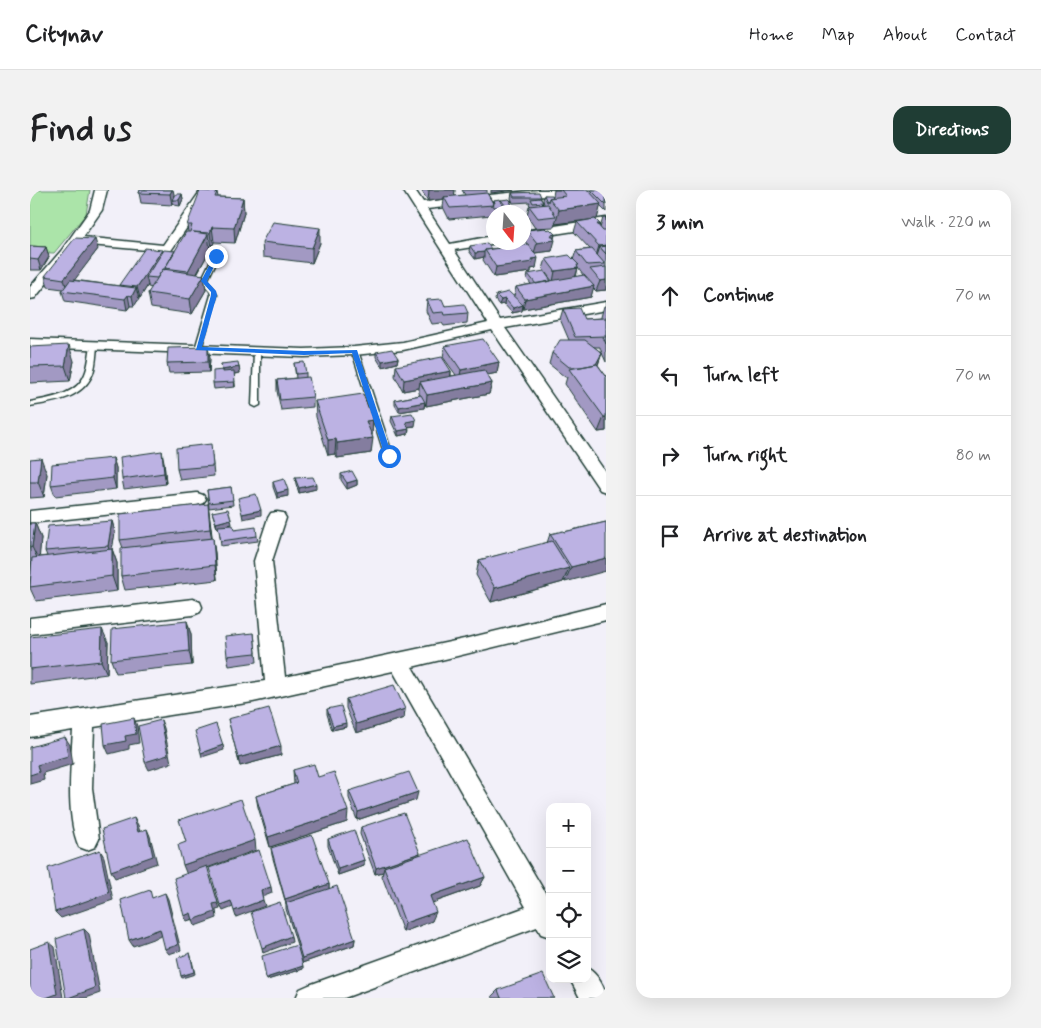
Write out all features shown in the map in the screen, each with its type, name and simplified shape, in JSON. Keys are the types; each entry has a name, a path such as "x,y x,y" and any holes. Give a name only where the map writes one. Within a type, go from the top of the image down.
{"street":[{"path":"30,296 75,240 96,210 101,190"},
{"path":"75,240 117,242 166,249 207,190"},
{"path":"409,190 496,325 606,486"},
{"path":"419,206 571,190"},
{"path":"531,235 606,222"},
{"path":"446,248 486,241"},
{"path":"30,343 304,353 355,351 403,346 496,325 606,306"},
{"path":"30,517 198,499"},
{"path":"276,688 263,561 277,518"},
{"path":"30,626 194,607"},
{"path":"30,727 276,688 606,612"},
{"path":"309,998 546,919 398,661"},
{"path":"84,719 81,788 87,840"},
{"path":"586,983 595,998"}],"lane":[{"path":"198,349 214,295 213,291 204,281 216,256"},
{"path":"30,404 62,397 78,390 88,377 94,346"},
{"path":"256,405 257,351"},
{"path":"355,351 389,456"}],"green space":[{"path":"30,190 90,190 86,214 54,253 30,252"}],"building":[{"path":"140,190 172,190 170,194 139,193"},
{"path":"561,190 588,190 601,204 559,210 549,198 566,196"},
{"path":"591,190 606,190 606,205"},
{"path":"200,191 217,192 215,197 243,198 234,228 212,227 210,233 193,232 208,234 188,271 165,268 186,232 190,232 192,225 187,225"},
{"path":"539,192 541,197 514,197 512,193"},
{"path":"487,193 494,205 450,208 444,197"},
{"path":"176,194 182,194 179,200 173,200"},
{"path":"544,195 552,195 553,197 549,198 547,202"},
{"path":"540,198 543,202 533,203 531,199"},
{"path":"500,199 502,205 494,205 494,200"},
{"path":"509,199 512,205 505,205 501,200"},
{"path":"548,204 556,216 538,218 531,206"},
{"path":"595,219 603,231 606,231 606,245 599,246 577,222"},
{"path":"273,222 320,228 312,248 262,242"},
{"path":"550,229 555,234 551,235 555,240 537,243 531,235 531,230"},
{"path":"75,238 95,239 64,279 45,276"},
{"path":"486,243 486,250 484,252 475,253 470,246"},
{"path":"30,246 46,247 38,260 30,259"},
{"path":"606,246 606,254 600,247"},
{"path":"145,248 162,250 137,287 119,285"},
{"path":"531,248 538,258 531,259 533,262 496,267 485,250 531,250"},
{"path":"592,249 605,264 587,265 576,251"},
{"path":"164,250 175,251 165,270 163,269 157,278 146,277"},
{"path":"569,255 579,265 577,265 578,268 555,271 546,259"},
{"path":"606,267 606,280 600,281 590,269"},
{"path":"163,269 204,275 190,299 148,293"},
{"path":"544,271 551,281 536,284 528,274"},
{"path":"584,275 594,286 525,299 516,287"},
{"path":"70,280 136,288 132,296 128,295 125,299 62,291"},
{"path":"509,292 523,305 513,308 505,299 501,300 496,295"},
{"path":"442,299 445,306 464,304 468,313 445,315 444,312 433,313 427,300"},
{"path":"579,308 584,319 606,318 606,336 575,337 563,309"},
{"path":"483,339 499,362 461,370 445,346"},
{"path":"560,340 585,340 602,353 596,364 569,367 552,353"},
{"path":"69,345 65,366 30,367 30,347"},
{"path":"208,347 208,362 167,363 168,348"},
{"path":"392,349 398,358 382,361 376,352"},
{"path":"442,357 451,371 404,380 396,366"},
{"path":"238,362 239,367 222,370 221,364"},
{"path":"304,362 306,373 296,374 294,363"},
{"path":"597,364 606,376 606,417 604,417 569,369"},
{"path":"223,370 223,372 234,371 235,382 213,383 213,371"},
{"path":"484,370 492,383 427,395 420,382"},
{"path":"309,377 313,397 280,400 277,380"},
{"path":"363,394 373,420 366,421 373,438 337,443 336,439 328,440 315,401"},
{"path":"421,395 425,402 399,407 395,400"},
{"path":"412,413 416,420 406,422 409,429 398,431 392,416"},
{"path":"211,444 213,466 177,469 176,448"},
{"path":"162,451 164,473 122,479 120,457"},
{"path":"41,458 38,482 30,482 30,459"},
{"path":"113,458 113,478 51,485 52,464"},
{"path":"352,471 357,480 347,483 341,474"},
{"path":"313,477 316,484 299,488 295,478"},
{"path":"284,479 288,490 277,493 273,482"},
{"path":"231,487 233,500 209,503 207,490"},
{"path":"256,494 261,510 242,514 238,498"},
{"path":"208,504 210,529 120,540 120,514"},
{"path":"228,509 231,519 216,523 212,512"},
{"path":"112,521 108,546 45,551 48,526"},
{"path":"606,522 606,558 571,567 550,534 564,532"},
{"path":"30,523 35,523 32,547 30,548"},
{"path":"233,525 234,530 256,527 257,536 221,541 218,526"},
{"path":"213,538 215,565 121,576 121,548"},
{"path":"552,541 569,568 495,588 479,560"},
{"path":"112,549 112,576 30,587 32,558"},
{"path":"187,621 189,651 111,660 112,629"},
{"path":"102,629 101,661 30,669 30,637"},
{"path":"254,633 256,653 227,656 225,636"},
{"path":"394,685 405,709 356,724 346,699"},
{"path":"341,706 346,723 333,726 327,709"},
{"path":"269,708 281,746 238,758 228,719"},
{"path":"134,718 136,734 125,736 126,741 105,745 103,724"},
{"path":"161,720 168,755 145,762 138,726"},
{"path":"216,724 223,745 201,753 195,731"},
{"path":"65,737 68,756 37,765 39,772 30,775 30,747"},
{"path":"314,764 318,777 334,772 348,811 268,837 256,796 297,783 293,770"},
{"path":"409,772 418,792 358,812 349,791"},
{"path":"241,799 255,840 183,865 178,845 186,842 179,820"},
{"path":"404,813 420,853 376,868 361,827"},
{"path":"134,818 138,832 147,829 153,856 111,871 102,829"},
{"path":"354,830 364,860 338,869 328,839"},
{"path":"312,835 329,884 285,899 271,848"},
{"path":"468,838 485,877 430,896 436,912 405,923 384,867"},
{"path":"100,850 109,893 55,912 48,868"},
{"path":"259,850 271,887 261,890 263,900 234,911 231,901 220,905 209,868"},
{"path":"207,866 218,903 213,904 215,912 193,920 191,913 184,916 174,878"},
{"path":"337,886 355,939 302,958 286,903"},
{"path":"150,890 152,898 165,893 178,945 165,949 160,929 129,940 121,900"},
{"path":"280,902 291,936 262,948 251,912"},
{"path":"84,929 95,988 66,998 56,939"},
{"path":"49,942 57,994 46,998 30,998 30,949"},
{"path":"297,945 303,966 266,978 262,956"},
{"path":"190,953 194,972 181,976 177,958"},
{"path":"543,974 554,998 501,998 498,990"}],"route":[{"path":"216,256 204,281 213,291 214,295 198,349 304,353 355,351 389,456"}]}
